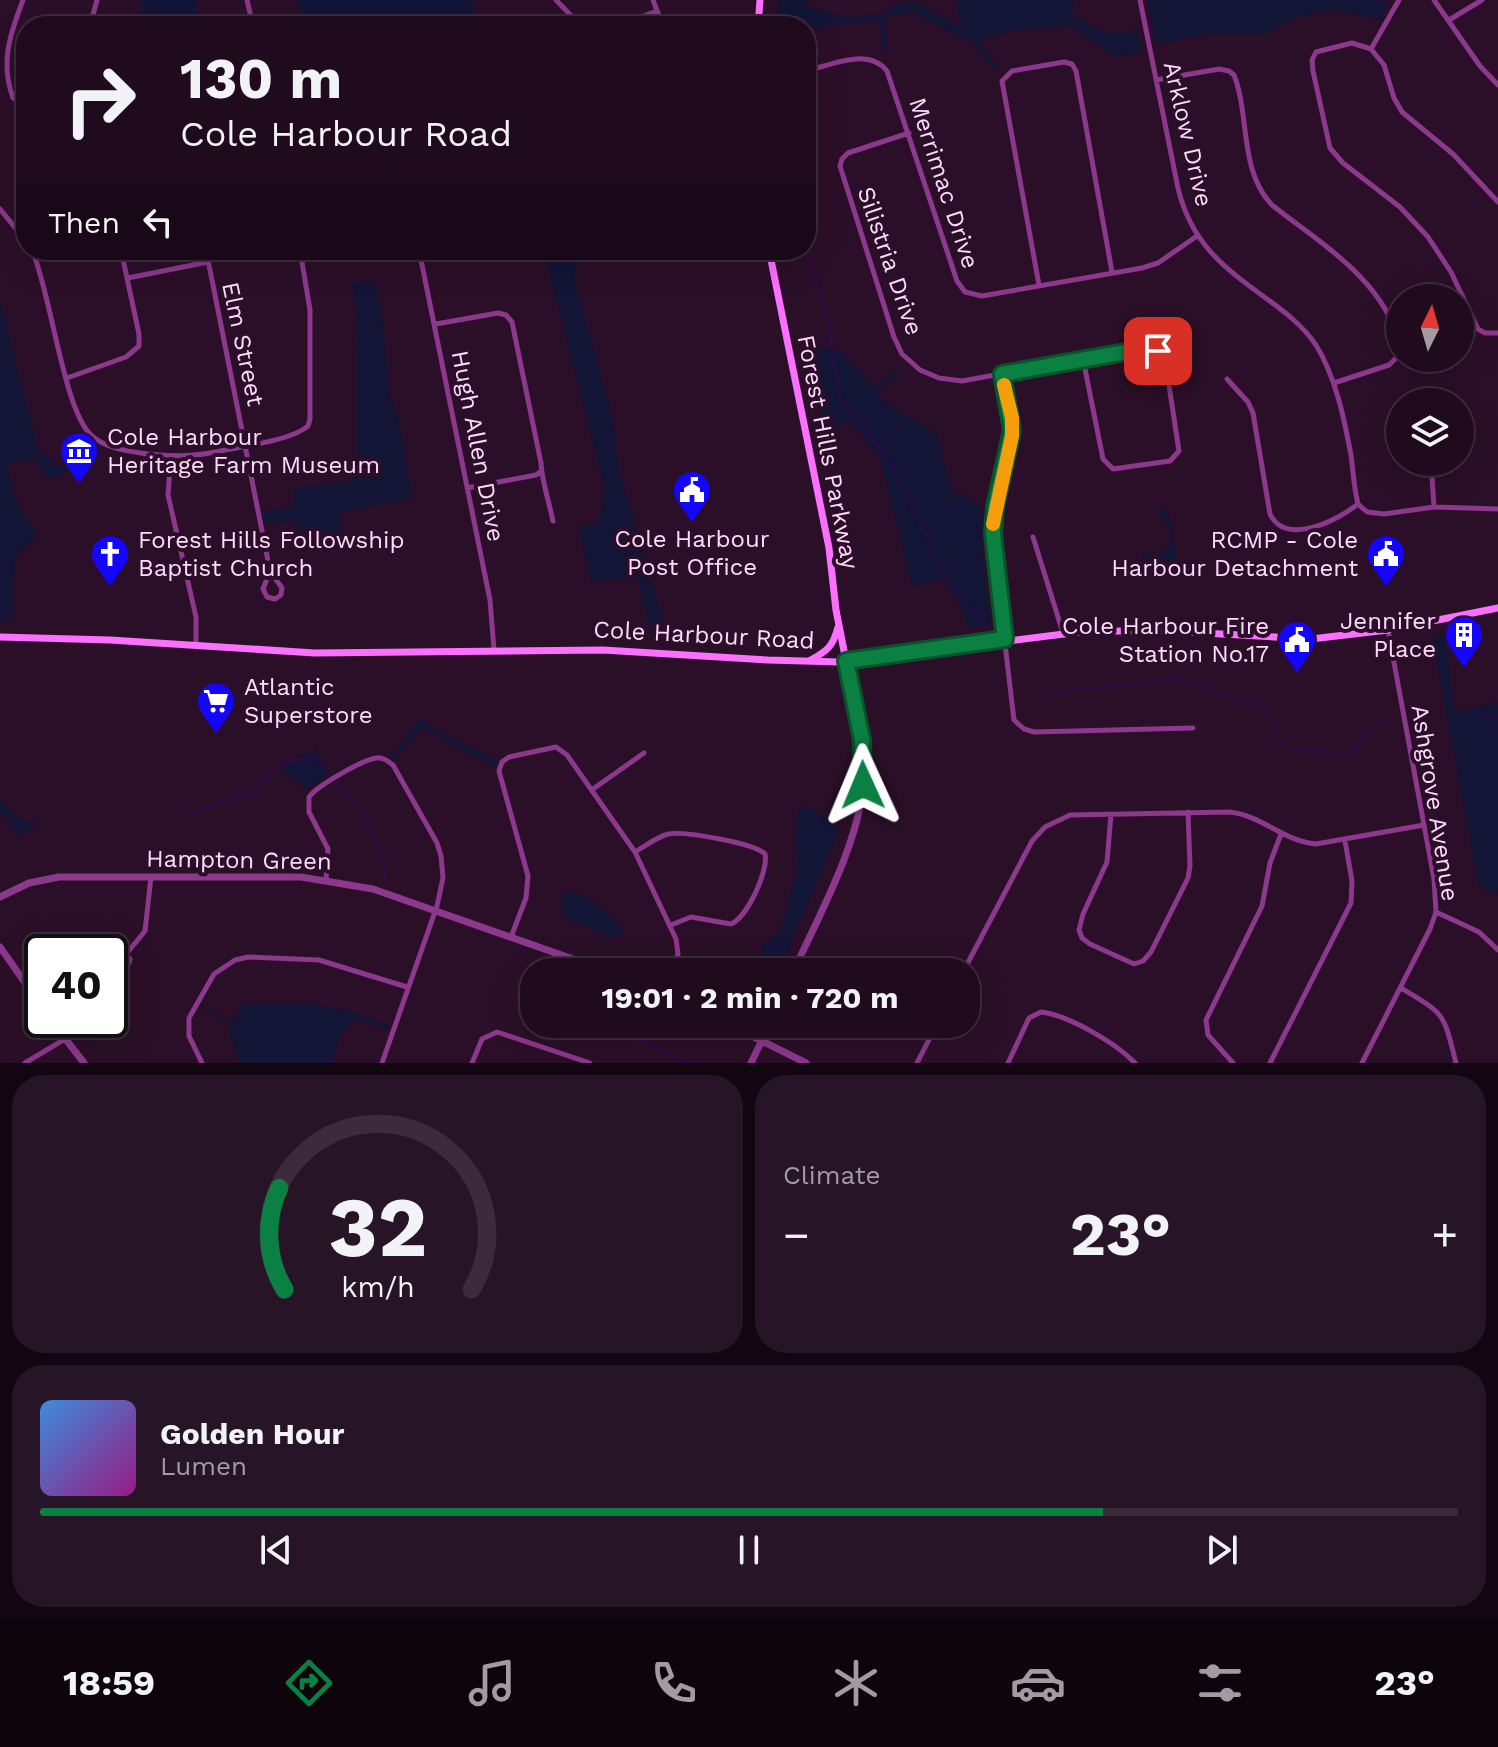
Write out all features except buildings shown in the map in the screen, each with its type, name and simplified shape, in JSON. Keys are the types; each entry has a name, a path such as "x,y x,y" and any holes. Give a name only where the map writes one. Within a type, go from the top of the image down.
{"main road":[{"name":"Forest Hills Parkway","path":"771,260 829,548 838,625 846,661"},
{"name":"Cole Harbour Road","path":"0,637 110,640 315,653 640,650 846,661 1005,639 1107,630 1293,639 1388,630 1498,608"},
{"path":"809,661 832,646 838,625"}],"street":[{"path":"556,0 571,16"},
{"path":"653,0 659,16"},
{"name":"Arklow Drive","path":"1140,0 1181,203 1197,236 1224,266 1289,316 1316,345 1334,383 1358,504"},
{"path":"1371,49 1399,0"},
{"path":"1434,0 1480,66 1498,85"},
{"path":"1449,20 1482,0"},
{"path":"644,16 657,11"},
{"path":"16,19 6,47 5,67 16,99"},
{"path":"1498,202 1453,154 1402,112 1394,98 1384,65 1371,49 1362,44 1348,43 1319,50 1313,57 1317,97 1330,148 1343,163 1415,222 1442,256 1478,329 1487,334 1498,333"},
{"name":"Merrimac Drive","path":"816,69 861,59 879,63 889,74 961,287 971,295 1158,263 1197,236"},
{"path":"1039,285 1002,84 1010,72 1064,62 1076,69 1112,272"},
{"path":"1156,80 1216,69 1226,69 1234,75 1254,176 1261,192 1272,205 1363,279 1386,310"},
{"name":"Silistria Drive","path":"909,133 848,153 840,166 894,337 908,360 920,370 939,378 962,381 1083,359 1148,348 1160,352 1166,362 1179,440 1180,449 1176,457 1170,461 1121,470 1105,464 1083,359"},
{"path":"0,209 16,225"},
{"path":"36,260 80,421 93,436 122,450 171,456 207,454 292,435 309,424 310,310 303,260"},
{"path":"67,378 126,357 137,349 140,337 124,260"},
{"name":"Hugh Allen Drive","path":"421,260 490,600 494,650"},
{"path":"128,278 208,262"},
{"name":"Elm Street","path":"208,262 246,445 253,499 270,571"},
{"path":"436,324 498,313 511,320 541,463 540,472 553,521"},
{"path":"1334,383 1386,366"},
{"path":"1002,374 1012,430 995,507 993,534 1016,722 1024,729 1037,732 1193,728"},
{"path":"1227,379 1248,402 1253,413 1270,514 1275,523 1290,530 1321,525 1342,516 1358,504 1367,512 1384,514 1434,507 1498,509"},
{"path":"171,456 168,495 196,617 196,646"},
{"path":"467,488 540,472"},
{"path":"1432,476 1434,507"},
{"path":"1033,537 1063,633"},
{"path":"270,571 283,589 275,599 267,597 263,589 270,571"},
{"name":"Ashgrove Avenue","path":"1362,1063 1436,912 1435,885 1388,630"},
{"path":"799,958 841,862 862,795 862,740 846,661"},
{"path":"511,937 526,898 528,876 499,778 502,762 509,757 556,747 566,753 635,852 671,925 678,948 676,958"},
{"path":"593,789 644,753"},
{"path":"326,880 328,849 309,812 309,797 345,773 374,758 382,758 393,765 439,850 443,878 435,911 382,1063"},
{"path":"1111,814 1109,855 1081,919 1079,933 1097,948 1134,964 1143,961 1151,952 1188,878 1188,812"},
{"path":"970,958 1026,849 1039,832 1070,815 1230,812 1262,820 1281,834 1311,844 1345,841 1424,825"},
{"path":"635,852 665,835 675,833 752,847 765,856 765,869 737,922 731,924 691,917 671,925"},
{"path":"1233,1063 1208,1035 1206,1017 1262,906 1270,863 1281,834"},
{"path":"1270,1063 1351,903 1352,881 1345,841"},
{"path":"128,952 145,931 151,877"},
{"name":"Hampton Green","path":"0,897 49,878 301,877 373,889 570,958"},
{"path":"1436,912 1479,932 1498,950"},
{"path":"0,947 24,981"},
{"path":"202,1063 189,1036 189,1018 214,974 235,960 248,957 319,960 407,987"},
{"path":"1401,988 1441,1014 1456,1063"},
{"path":"1008,1063 1029,1018 1044,1012 1104,1040 1135,1063"},
{"path":"472,1063 482,1039 497,1032 590,1063"},
{"path":"754,1038 806,1063"},
{"path":"751,1063 763,1038"},
{"path":"917,1063 930,1038"},
{"path":"25,1063 65,1039 84,1063"}],"shaded area":[{"path":"143,0 195,0 198,16 138,16"},
{"path":"296,0 473,0 476,16 300,16"},
{"path":"778,0 805,0 805,6 847,17 884,14 895,4 915,2 961,27 956,0 1073,0 1072,16 1096,28 1111,33 1137,29 1142,52 1114,56 1071,26 1015,30 978,41 1000,69 997,71 973,44 911,11 885,18 889,51 885,53 878,20 816,27 816,16 777,16"},
{"path":"1147,0 1380,0 1385,3 1390,0 1380,20 1337,10 1299,16 1265,34 1216,33 1156,44"},
{"path":"546,260 581,260 575,268 574,279 614,422 617,464 669,639 652,637 638,580 605,579 591,583 579,527 599,521 605,489"},
{"path":"352,282 374,283 381,307 390,396 399,421 412,498 339,513 343,542 303,548 297,520 263,525 260,513 295,506 293,489 351,482 358,469 357,309"},
{"path":"0,302 38,450 61,468 85,442 88,445 61,475 54,478 44,475 34,459 6,465 21,510 38,533 15,557 12,620 0,621"},
{"path":"820,347 840,350 873,387 900,368 902,370 876,391 883,401 937,435 954,502 958,491 984,510 981,542 991,620 989,626 980,624 969,628 962,609 943,579 912,587 880,458 851,421 838,427 837,459 831,463 810,356 804,355 803,349"},
{"path":"1159,508 1166,509 1172,525 1178,572 1172,579 1156,578 1146,573 1142,554 1156,557 1168,549 1171,531 1159,514"},
{"path":"1445,634 1454,713 1498,702 1498,895 1479,886 1432,638"},
{"path":"428,719 424,724 498,761 495,767 422,728 393,761 390,758 419,720"},
{"path":"316,749 330,774 306,789 280,767"},
{"path":"0,800 22,821 39,823 16,835 5,815 0,814"},
{"path":"798,807 811,807 838,829 784,958 762,958 761,946 777,935 788,905 798,863 795,834"},
{"path":"567,890 600,906 613,918 623,934 614,938 563,917 562,902"},
{"path":"200,1003 232,1022 241,1007 248,1003 313,1004 348,1011 390,1026 389,1030 355,1019 343,1030 332,1063 240,1063 228,1028 230,1024"}],"waterway":[{"path":"810,260 829,324 832,348"},
{"path":"833,355 840,398 883,451 928,538 939,568 985,627"},
{"path":"0,609 9,616"},
{"path":"1049,693 1175,679 1201,684 1238,701 1265,705 1278,739 1287,745 1300,751 1315,750 1343,756 1387,721"},
{"path":"1478,712 1498,720"},
{"path":"189,812 193,815 239,794 247,796 266,775 293,761 316,757 330,776"},
{"path":"337,784 359,805 386,865 384,884"},
{"path":"636,1038 690,1063"}],"slow traffic":[{"path":"993,524 1012,436 1012,418 1004,385"}],"place":[{"name":"Cole Harbour Heritage Farm Museum","path":"79,485"},
{"name":"Cole Harbour Post Office","path":"692,524"},
{"name":"Forest Hills Followship Baptist Church","path":"110,588"},
{"name":"RCMP - Cole Harbour Detachment","path":"1386,588"},
{"name":"Jennifer Place","path":"1464,669"},
{"name":"Cole Harbour Fire Station No.17","path":"1297,674"},
{"name":"Atlantic Superstore","path":"216,735"}],"route":[{"path":"863,785 862,740 846,661 1005,639 993,534 995,507 1012,430 1002,374 1148,348 1158,351"}]}
